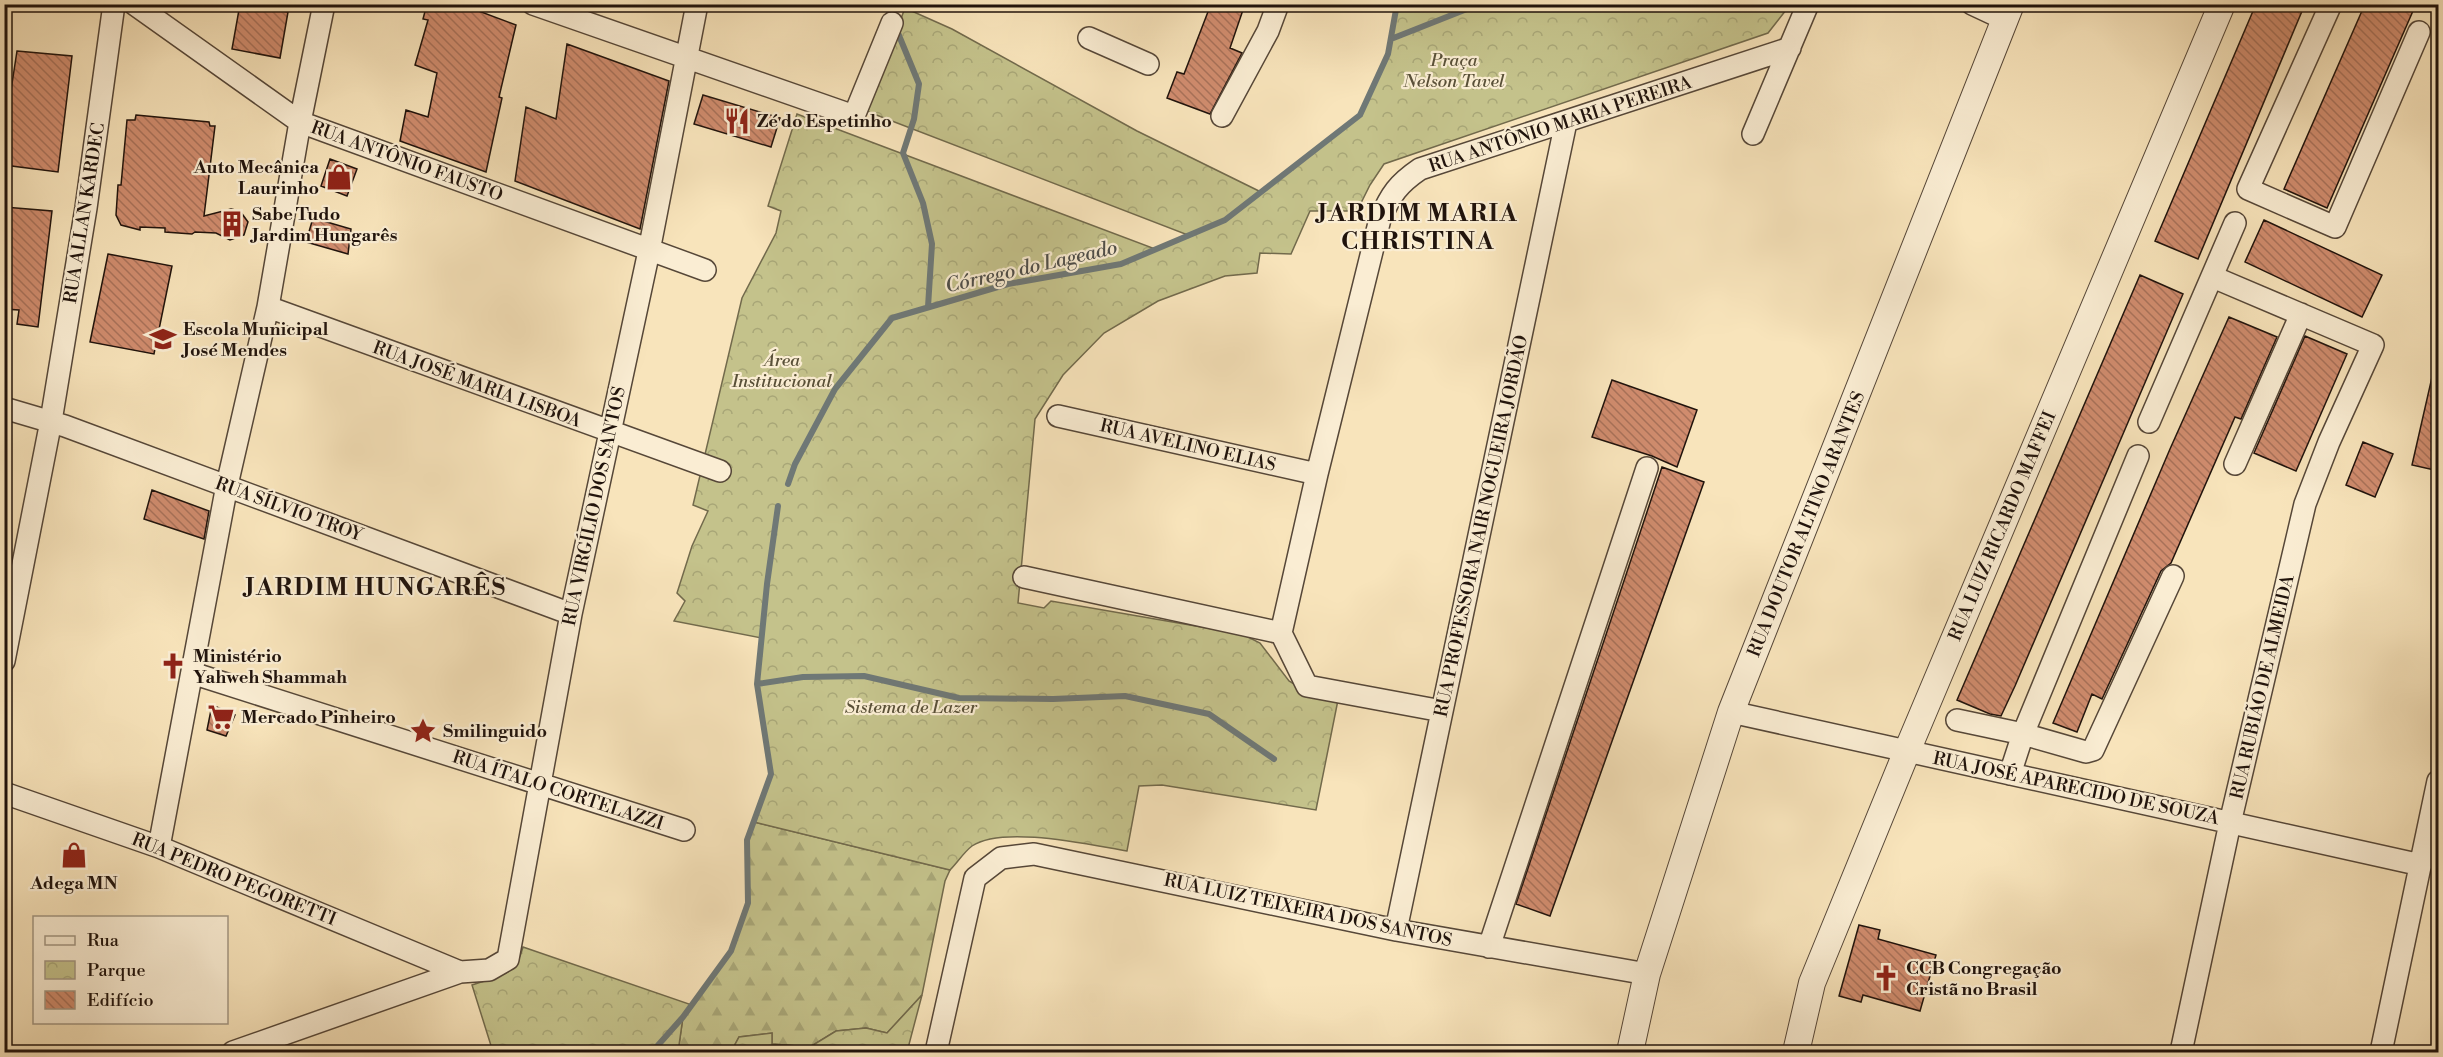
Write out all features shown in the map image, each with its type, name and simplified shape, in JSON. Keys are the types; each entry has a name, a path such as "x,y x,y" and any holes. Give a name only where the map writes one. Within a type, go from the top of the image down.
{"street":[{"name":"RUA ALLAN KARDEC","path":"4,661 51,421 86,208 114,4"},
{"name":"RUA ANTÔNIO FAUSTO","path":"134,4 300,122 705,270"},
{"path":"159,847 227,485 268,307 300,122 324,4"},
{"path":"533,4 854,116 892,22"},
{"name":"RUA VIRGÍLIO DOS SANTOS","path":"460,972 489,970 508,959 571,614 649,250 697,4"},
{"path":"1222,116 1258,52 1278,4"},
{"path":"1753,134 1808,4"},
{"path":"1972,4 2008,12"},
{"name":"RUA LUIZ RICARDO MAFFEI","path":"1796,1053 1812,983 2222,4"},
{"path":"2331,4 2248,189 2335,227 2418,32"},
{"name":"RUA DOUTOR ALTINO ARANTES","path":"1630,1053 1647,974 1731,712 2008,12"},
{"path":"1089,38 1148,64"},
{"name":"RUA ANTÔNIO MARIA PEREIRA","path":"1281,633 1317,474 1380,219 1390,196 1404,180 1420,169 1790,48"},
{"name":"RUA PROFESSORA NAIR NOGUEIRA JORDÃO","path":"1396,930 1566,122"},
{"path":"2149,422 2235,223"},
{"path":"2213,277 2301,314 2235,464"},
{"name":"RUA JOSÉ MARIA LISBOA","path":"268,307 720,471"},
{"name":"RUA RUBIÃO DE ALMEIDA","path":"2181,1053 2230,823 2305,504 2373,345 2301,314"},
{"name":"RUA SÍLVIO TROY","path":"4,408 51,421 571,614"},
{"name":"RUA AVELINO ELIAS","path":"1058,416 1317,474"},
{"path":"2010,774 2023,734 2138,456"},
{"path":"1489,947 1647,468"},
{"path":"1957,720 2023,734 2086,752 2093,750 2173,576"},
{"path":"1024,577 1281,633 1307,686 1442,711"},
{"name":"RUA ÍTALO CORTELAZZI","path":"192,673 684,830"},
{"name":"RUA JOSÉ APARECIDO DE SOUZA","path":"1731,712 2421,865"},
{"path":"2381,1053 2439,781"},
{"name":"RUA PEDRO PEGORETTI","path":"4,794 159,847 460,972"},
{"name":"RUA LUIZ TEIXEIRA DOS SANTOS","path":"936,1053 975,878 1000,858 1034,854 1396,930 1647,974"},
{"path":"233,1053 460,972"}],"green space":[{"path":"1397,5 1790,5 1768,33 1384,164 1357,211 1310,211 1291,254 1260,253 1257,273 1225,276 1158,301 1104,333 1063,375 1035,419 1018,603 1044,608 1051,601 1242,634 1260,643 1289,681 1307,692 1338,700 1316,810 1162,785 1139,786 1127,851 1047,838 1004,837 986,840 972,846 950,870 754,822 771,774 757,684 762,638 674,621 685,601 677,593 692,546 708,511 693,505 742,298 776,233 781,211 768,206 797,114 1155,249 1188,235 866,111 905,8 952,29 1137,131 1261,192 1360,115 1388,54"},
{"path":"754,822 950,870 945,881 922,995 887,1033 866,1028 836,1031 810,1047 772,1044 772,1033 739,1037 731,1052 678,1052 683,1017 731,951 748,903 747,840"},
{"path":"523,947 692,1005 683,1017 678,1052 493,1052 472,985 505,974 515,965"},
{"path":"922,995 907,1052 731,1052 739,1037 772,1033 772,1044 810,1047 836,1031 866,1028 887,1033"}],"building":[{"path":"240,4 288,12 280,58 232,49"},
{"path":"427,4 460,4 516,25 499,97 502,98 486,172 400,141 406,110 428,117 437,73 415,65 428,20 423,19"},
{"path":"1211,4 1245,4 1230,48 1242,53 1210,114 1167,98 1177,72 1184,74"},
{"path":"2256,4 2305,4 2198,259 2155,241"},
{"path":"2365,4 2416,4 2327,208 2284,189"},
{"path":"567,44 669,81 640,229 515,181 526,107 556,119"},
{"path":"17,51 72,56 58,172 4,165 4,136"},
{"name":"Zé do Espetinho","path":"703,95 780,118 771,147 694,124"},
{"path":"136,115 209,122 210,126 215,126 204,216 231,209 240,211 248,222 244,235 230,240 216,233 165,232 165,228 140,227 140,230 121,225 116,215 118,185 121,185 127,120 135,120"},
{"name":"Auto Mecânica Laurinho","path":"330,159 357,169 347,196 321,186"},
{"path":"4,207 52,211 38,327 17,324 19,310 4,309"},
{"path":"313,218 351,229 348,254 306,242"},
{"path":"2264,220 2382,275 2362,317 2245,262"},
{"path":"108,254 172,266 154,354 90,342"},
{"path":"2140,275 2183,294 2015,686 2001,716 1990,714 1957,700"},
{"path":"2229,317 2277,337 2241,419 2235,417 2171,563 2161,571 2102,699 2092,694 2077,732 2053,723 2170,449"},
{"path":"2305,336 2347,354 2296,471 2254,453"},
{"path":"2432,377 2439,378 2439,471 2412,465"},
{"path":"1612,380 1697,410 1677,467 1652,456 1592,437"},
{"path":"2363,442 2393,454 2375,497 2346,485"},
{"path":"1662,467 1704,482 1550,916 1516,904"},
{"path":"152,490 209,511 204,539 144,519"},
{"name":"Mercado Pinheiro","path":"212,705 235,715 226,736 207,730"},
{"name":"CCB Congregação Cristã no Brasil","path":"1859,925 1880,930 1878,939 1936,955 1920,1011 1863,995 1861,1002 1839,996"}],"waterway":[{"path":"886,4 919,84 914,119 903,153 923,203 932,244 928,307"},
{"name":"Córrego do Lageado","path":"788,484 795,464 835,389 892,318 1008,284 1121,264 1225,220 1360,115 1388,54 1397,4"},
{"path":"1391,39 1472,7 1487,4"},
{"name":"Córrego do Lageado","path":"652,1052 683,1017 731,951 748,903 747,840 771,774 757,684 778,506"},
{"path":"757,684 803,677 864,676 959,698 1053,699 1125,696 1209,714 1274,759"}],"place":[{"name":"Zé do Espetinho","path":"737,121"},
{"name":"Auto Mecânica Laurinho","path":"339,177"},
{"name":"Sabe Tudo Jardim Hungarês","path":"232,224"},
{"name":"Escola Municipal José Mendes","path":"163,339"},
{"name":"Ministério Yahweh Shammah","path":"173,666"},
{"name":"Mercado Pinheiro","path":"221,717"},
{"name":"Smilinguido","path":"423,731"},
{"name":"Adega MN","path":"74,855"},
{"name":"CCB Congregação Cristã no Brasil","path":"1886,978"}],"district":[{"name":"JARDIM MARIA CHRISTINA","path":"1418,227"},
{"name":"JARDIM HUNGARÊS","path":"376,587"}],"park label":[{"name":"Praça Nelson Tavel","path":"1454,70"},
{"name":"Área Institucional","path":"782,370"},
{"name":"Sistema de Lazer","path":"911,707"}]}
